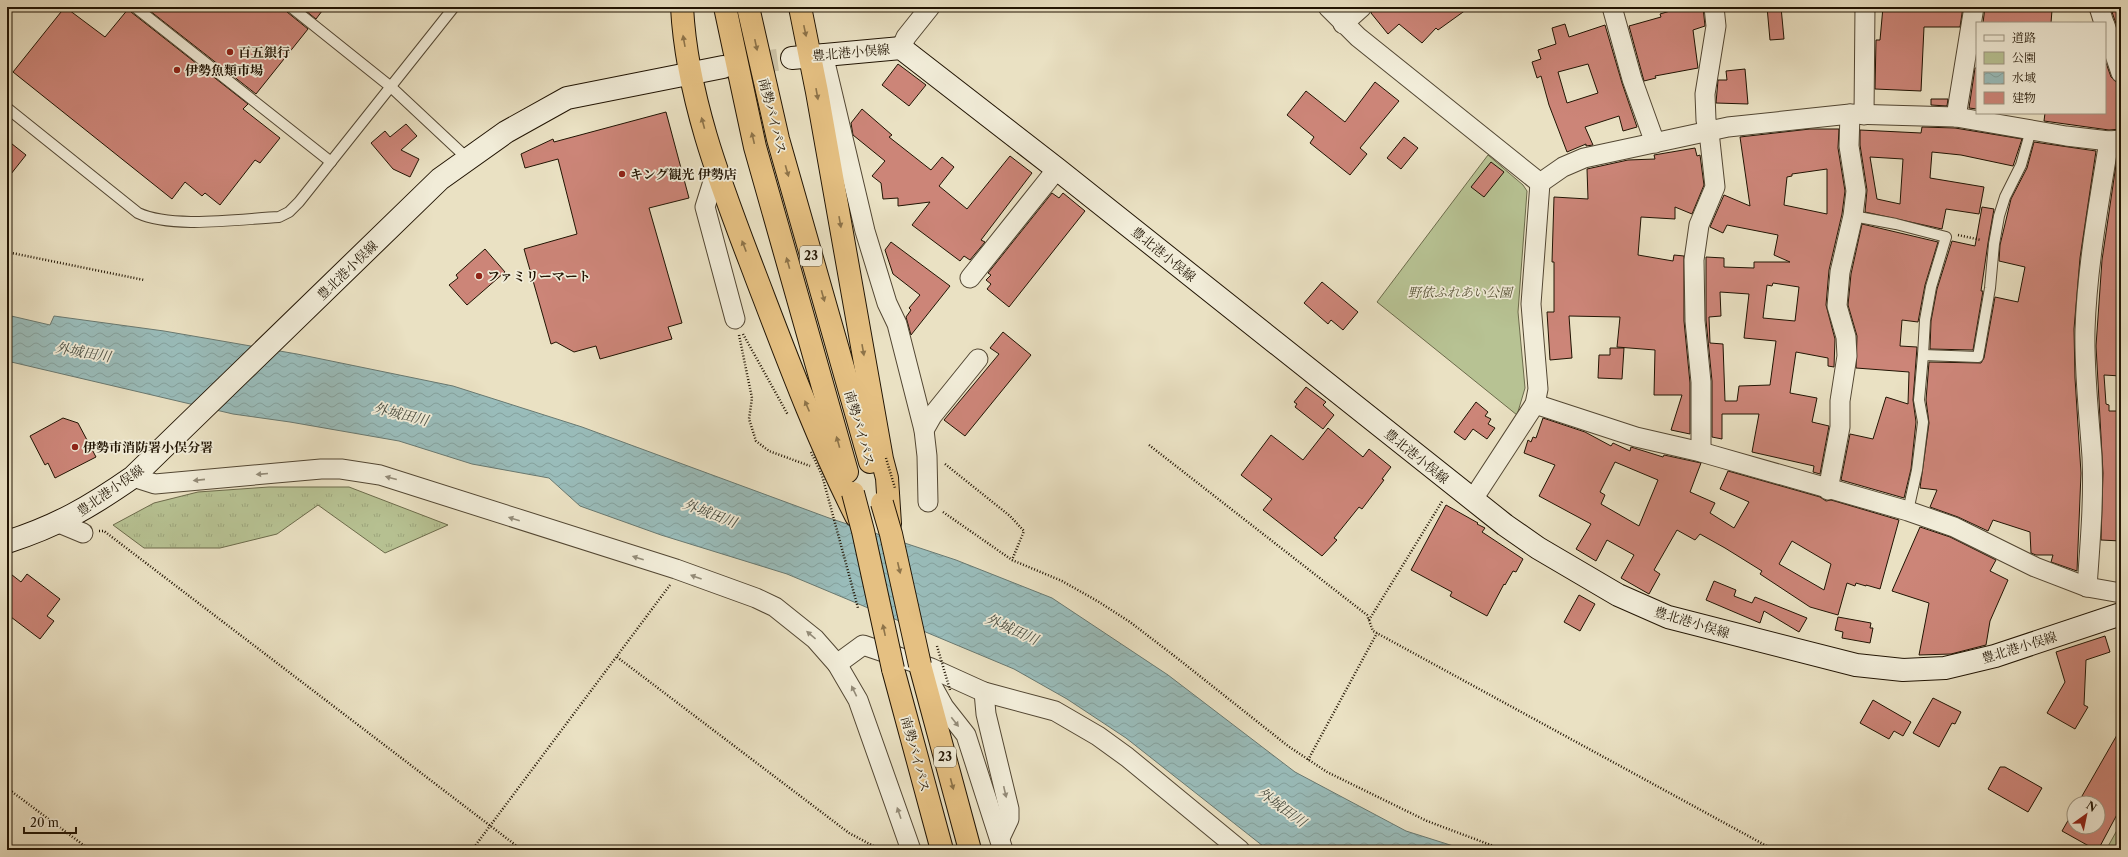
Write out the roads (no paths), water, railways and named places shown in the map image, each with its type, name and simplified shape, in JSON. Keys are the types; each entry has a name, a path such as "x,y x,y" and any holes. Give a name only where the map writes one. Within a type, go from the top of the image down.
{"highway":[{"path":"682,7 683,35 690,74 716,172 793,374 837,479 863,531"},
{"name":"南勢バイパス","path":"725,7 755,147 853,493 863,531 893,669 942,850"},
{"name":"南勢バイパス","path":"748,7 778,139 891,534 920,665 970,850"},
{"path":"800,8 887,478 891,534"}],"main road":[{"name":"豊北港小俣線","path":"808,56 901,48 1057,169 1452,484 1538,548 1618,595 1649,609 1692,625 1856,665 1896,670 1944,668 1995,656 2121,614"},
{"name":"豊北港小俣線","path":"7,542 59,523 82,511 132,477 170,442 440,179 506,132 567,98 723,67"}],"street":[{"path":"901,48 906,37 930,7"},
{"path":"1328,7 1343,24 1540,183"},
{"path":"1343,24 1362,7"},
{"path":"1612,7 1632,79 1655,143"},
{"path":"1701,452 1701,382 1695,321 1694,260 1699,225 1715,187 1709,132 1706,120 1705,94 1716,26 1714,7"},
{"path":"1828,490 1840,428 1840,401 1847,356 1846,337 1837,306 1839,279 1853,216 1856,191 1849,146 1857,115 1865,7"},
{"path":"1956,117 1974,7"},
{"path":"2099,7 2104,22"},
{"path":"2106,27 2121,73"},
{"path":"808,56 866,231 887,303 897,324 924,430 927,456 928,502"},
{"path":"1540,183 1563,167 1584,158 1728,127 1857,115 1956,117 2031,130 2115,140 2093,246 2085,328 2085,379 2092,465 2092,503 2087,587"},
{"path":"970,278 1057,169"},
{"path":"716,172 705,207 735,319"},
{"path":"1473,499 1535,404 1538,389 1531,304 1540,183"},
{"path":"924,430 932,416 978,358"},
{"path":"1535,404 1636,438 1701,452 1828,490 1908,511 1954,527 2034,567 2087,587 2121,593"},
{"path":"132,477 154,484 321,469 360,472 397,480 440,496 676,569 756,598 775,607 815,639 837,664 858,700 911,850"},
{"path":"59,523 83,533"},
{"path":"837,664 863,645 931,668 984,692 1055,711 1098,736 1127,757 1240,850"},
{"path":"920,665 944,707 966,735 1001,844"},
{"path":"984,692 986,714 1008,809 1009,819 1001,844"}],"lane":[{"path":"135,7 331,162"},
{"path":"291,7 391,87 468,159"},
{"path":"7,108 138,213 149,219 171,222 279,217 289,212 294,207 454,7"},
{"path":"1923,355 1978,357 1990,288 1994,244 1999,216 2005,197 2021,165 2031,130"},
{"path":"1853,216 1896,224 1946,237 1931,287 1925,320 1920,400 1923,422 1917,470 1908,511"}],"water":[{"name":"外城田川","path":"7,315 50,325 54,316 164,331 297,354 453,386 582,427 829,518 956,560 1052,598 1168,675 1295,772 1406,831 1466,850 1268,850 1126,738 1067,699 1014,669 787,574 661,535 580,506 549,478 472,464 399,441 290,422 233,414 7,361"}],"tunnel":[{"path":"723,67 792,58"}],"place":[{"name":"百五銀行","path":"230,52"},
{"name":"伊勢魚類市場","path":"177,70"},
{"name":"キング観光 伊勢店","path":"622,174"},
{"name":"ファミリーマート","path":"479,276"},
{"name":"伊勢市消防署小俣分署","path":"75,447"}],"park label":[{"name":"野依ふれあい公園","path":"1460,292"}]}
